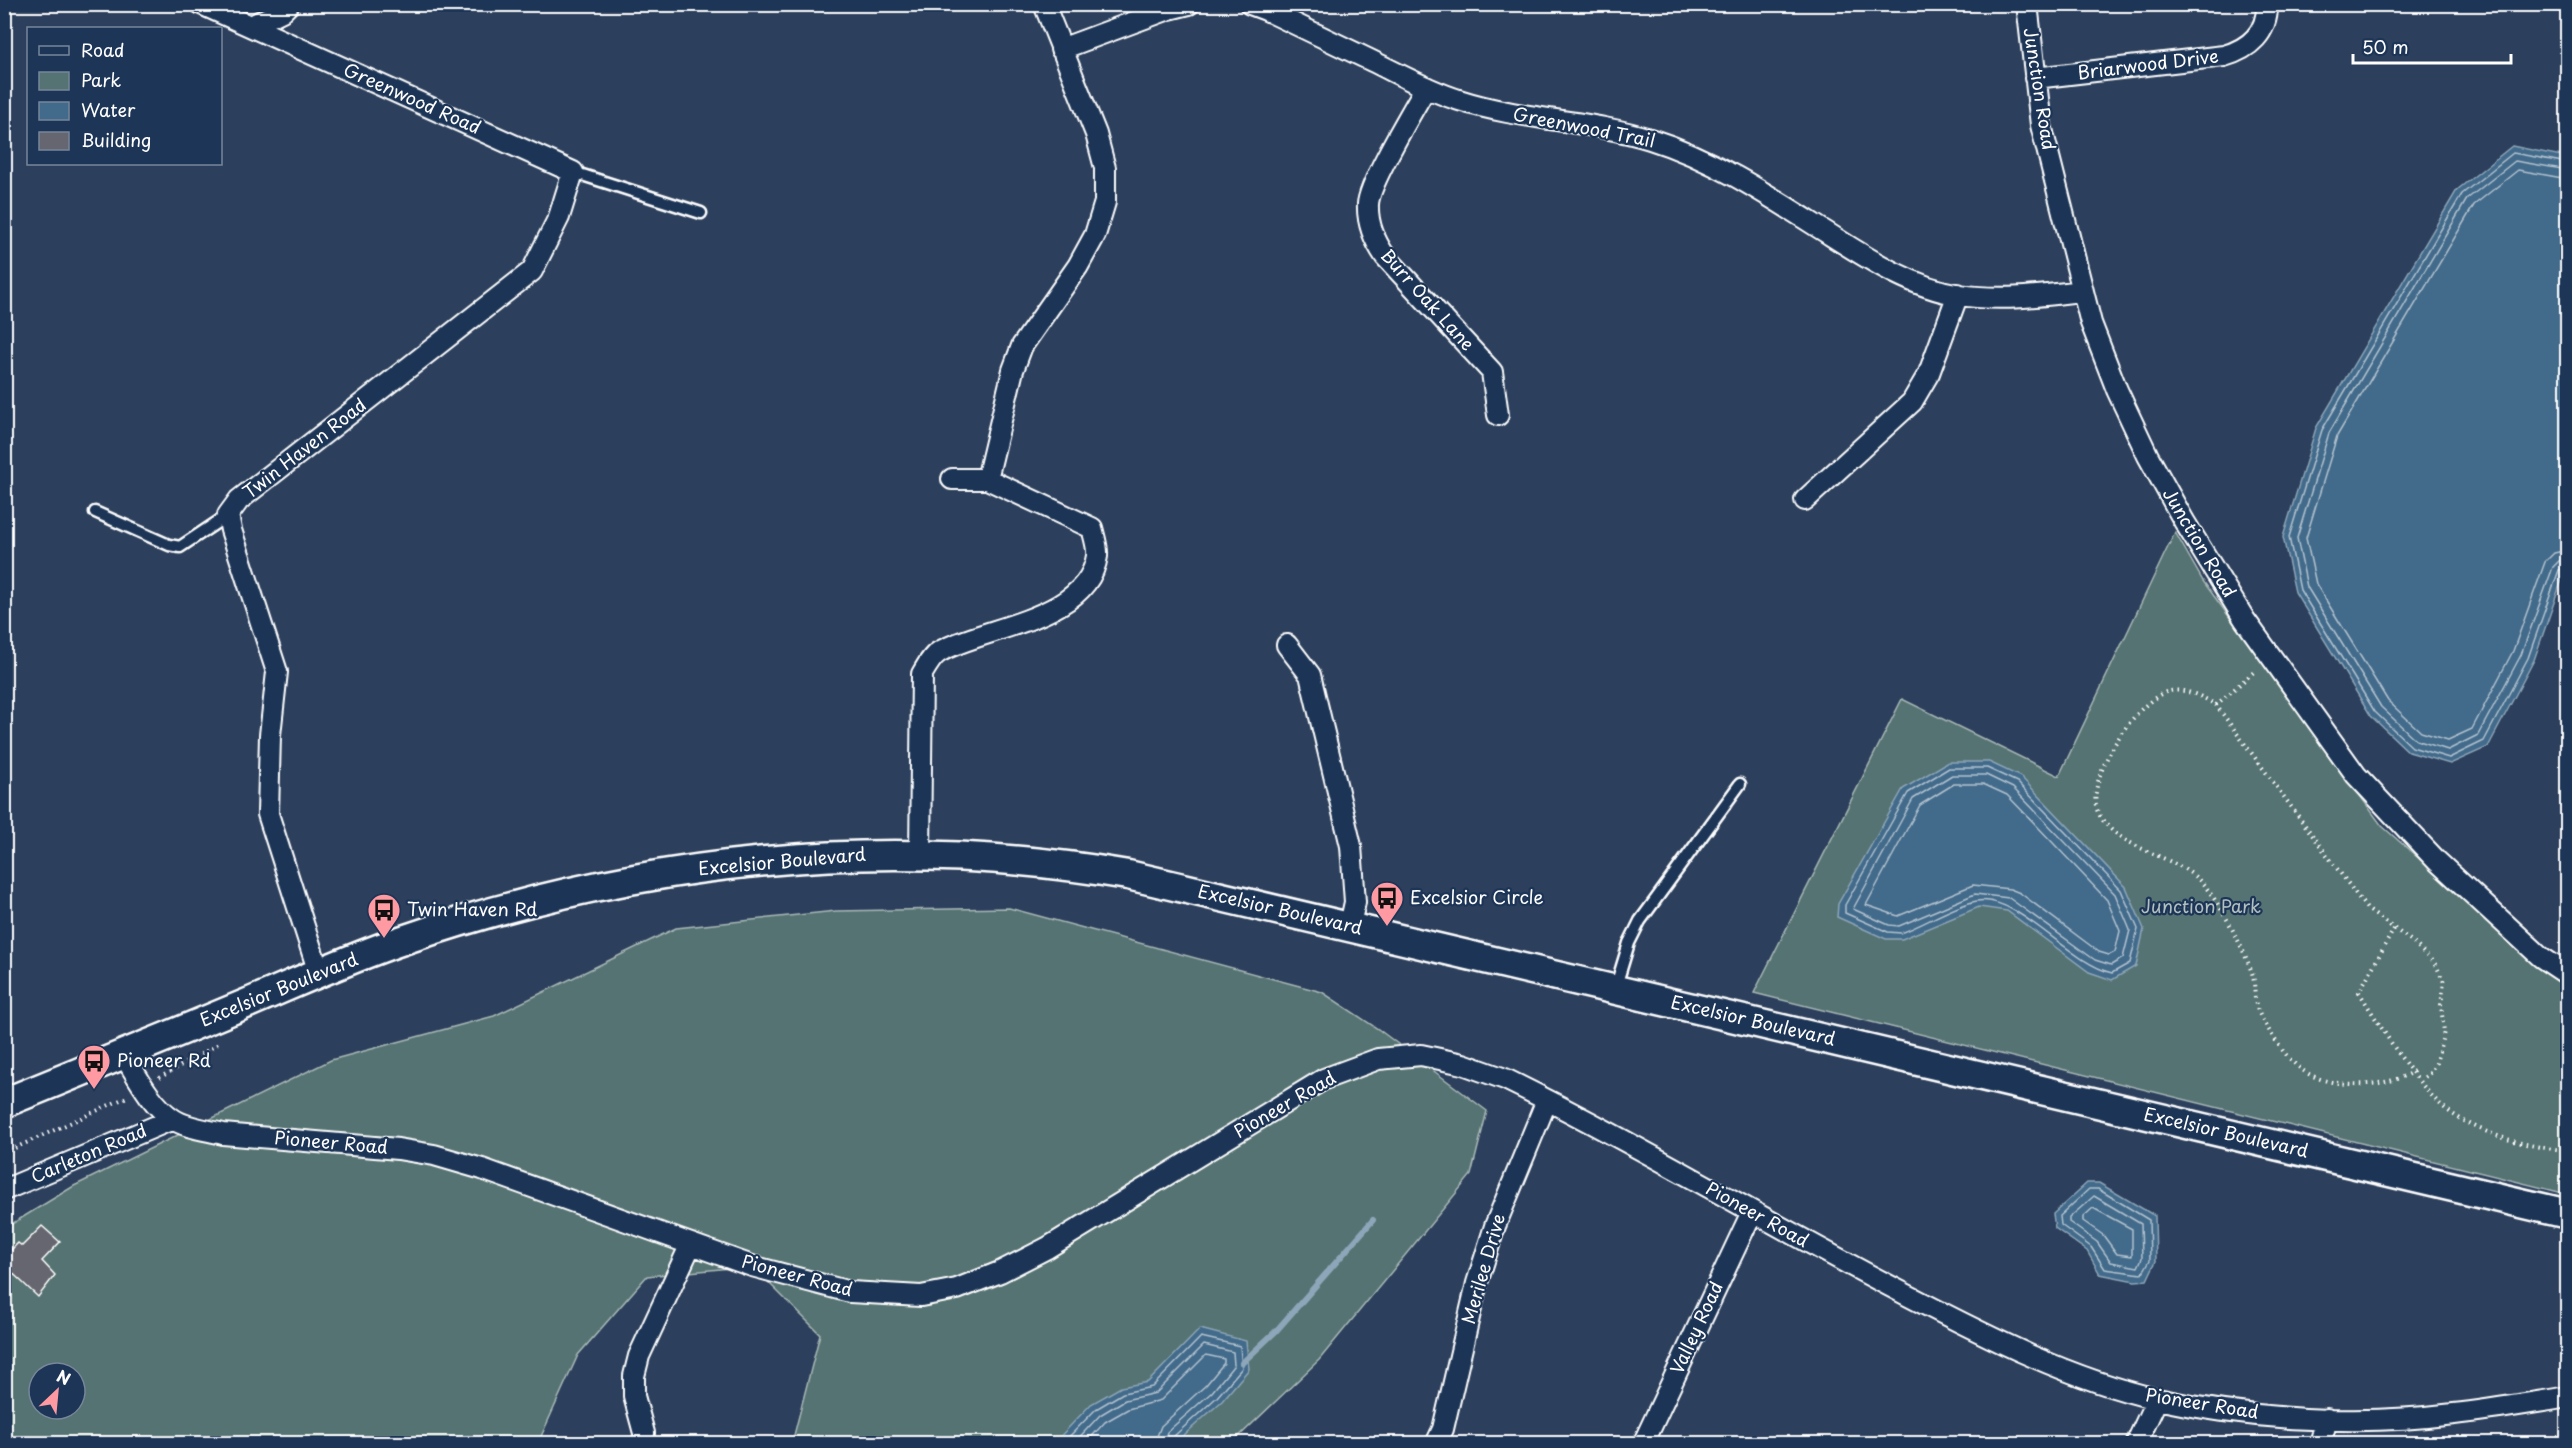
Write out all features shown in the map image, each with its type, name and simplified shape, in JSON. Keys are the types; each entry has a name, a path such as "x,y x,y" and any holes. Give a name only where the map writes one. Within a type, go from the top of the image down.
{"main road":[{"name":"Excelsior Boulevard","path":"4,1103 403,940 558,894 659,874 766,861 843,854 975,856 1064,864 1128,875 1350,925 2568,1214"}],"street":[{"name":"Greenwood Road","path":"201,4 573,172"},
{"path":"251,26 282,11 289,4"},
{"path":"987,479 1013,370 1022,346 1078,266 1095,235 1105,202 1105,168 1096,134 1044,4"},
{"path":"1061,49 1169,9 1189,4"},
{"name":"Greenwood Trail","path":"1250,4 1276,14 1426,87 1499,111 1588,125 1649,139 1706,160 1761,190 1898,275 1958,294 2032,297 2082,291"},
{"name":"Junction Road","path":"2027,4 2041,125 2082,291 2117,390 2148,456 2184,521 2272,658 2364,783 2438,861 2541,957 2568,975"},
{"name":"Briarwood Drive","path":"2035,78 2224,56 2241,51 2254,41 2264,26 2267,4"},
{"name":"Burr Oak Lane","path":"1426,87 1375,183 1368,201 1368,221 1374,240 1385,256 1492,372 1498,415"},
{"name":"Twin Haven Road","path":"319,973 268,814 270,735 277,672 228,515 239,500 532,271 559,217 573,172"},
{"path":"1805,500 1912,402 1929,373 1958,294"},
{"path":"920,855 922,674 937,653 1048,612 1071,596 1089,576 1097,555 1092,528 987,479 952,479"},
{"path":"1287,645 1310,675 1351,846 1355,902 1350,925"},
{"path":"123,1055 144,1087 173,1119"},
{"name":"Pioneer Road","path":"173,1119 223,1134 398,1149 434,1155 482,1169 753,1266 841,1290 887,1296 921,1296 957,1289 1000,1272 1057,1242 1324,1079 1378,1059 1420,1055 1463,1064 1505,1079 1848,1265 2022,1351 2098,1382 2157,1399 2230,1410 2327,1419 2453,1415 2568,1397"},
{"name":"Merilee Drive","path":"1436,1443 1443,1429 1477,1283 1495,1226 1547,1100"},
{"name":"Carleton Road","path":"4,1190 173,1119"},
{"name":"Valley Road","path":"1643,1443 1752,1212"},
{"path":"643,1443 634,1376 639,1356 692,1244"},
{"path":"2136,1443 2157,1399"},
{"path":"2320,1443 2327,1419"}],"lane":[{"path":"573,172 701,213"},
{"path":"95,512 169,545 180,547 228,515"},
{"path":"1615,989 1629,943 1640,921 1740,784"}],"path":[{"path":"2216,705 2272,658"},
{"path":"2414,1071 2401,1079 2378,1084 2351,1084 2331,1083 2292,1065 2257,1010 2253,976 2243,951 2201,882 2177,865 2113,831 2098,812 2096,803 2104,766 2115,742 2134,714 2168,691 2192,693 2216,705 2367,909 2413,942 2436,965 2444,982 2441,1050 2431,1072 2421,1080"},
{"path":"2394,928 2359,992 2421,1080 2441,1104 2482,1128 2542,1150 2568,1150"},
{"path":"4,1153 144,1087 226,1040"}],"green space":[{"name":"Junction Park","path":"2175,532 2203,581 2382,826 2567,989 2567,1194 1754,993 1902,699 2059,776"},
{"path":"1009,908 1322,992 1378,1029 1487,1111 1471,1175 1319,1360 1232,1443 792,1443 820,1334 752,1266 647,1276 578,1355 538,1443 5,1444 5,1228 74,1186 331,1060 494,1016 676,928 836,911"}],"water":[{"path":"2512,146 2567,157 2567,565 2534,660 2488,747 2450,764 2409,752 2371,716 2295,592 2283,537 2316,428 2457,190"},
{"path":"1948,762 1989,762 2021,777 2126,887 2144,929 2136,966 2112,980 2089,972 2007,911 1979,907 1902,939 1886,939 1837,917 1838,904 1903,789"},
{"path":"2087,1183 2099,1183 2155,1216 2156,1261 2147,1280 2135,1281 2100,1274 2087,1251 2055,1228 2053,1214"},
{"path":"1200,1329 1246,1341 1249,1369 1222,1401 1175,1443 1054,1443 1091,1404 1121,1387 1148,1382"}],"building":[{"path":"42,1226 60,1242 42,1261 55,1275 38,1297 4,1265 4,1257 18,1243 22,1246"}],"waterway":[{"path":"1242,1363 1276,1331 1373,1220"}],"place":[{"name":"Excelsior Circle","path":"1387,927"},
{"name":"Twin Haven Rd","path":"384,939"},
{"name":"Pioneer Rd","path":"94,1090"}]}
